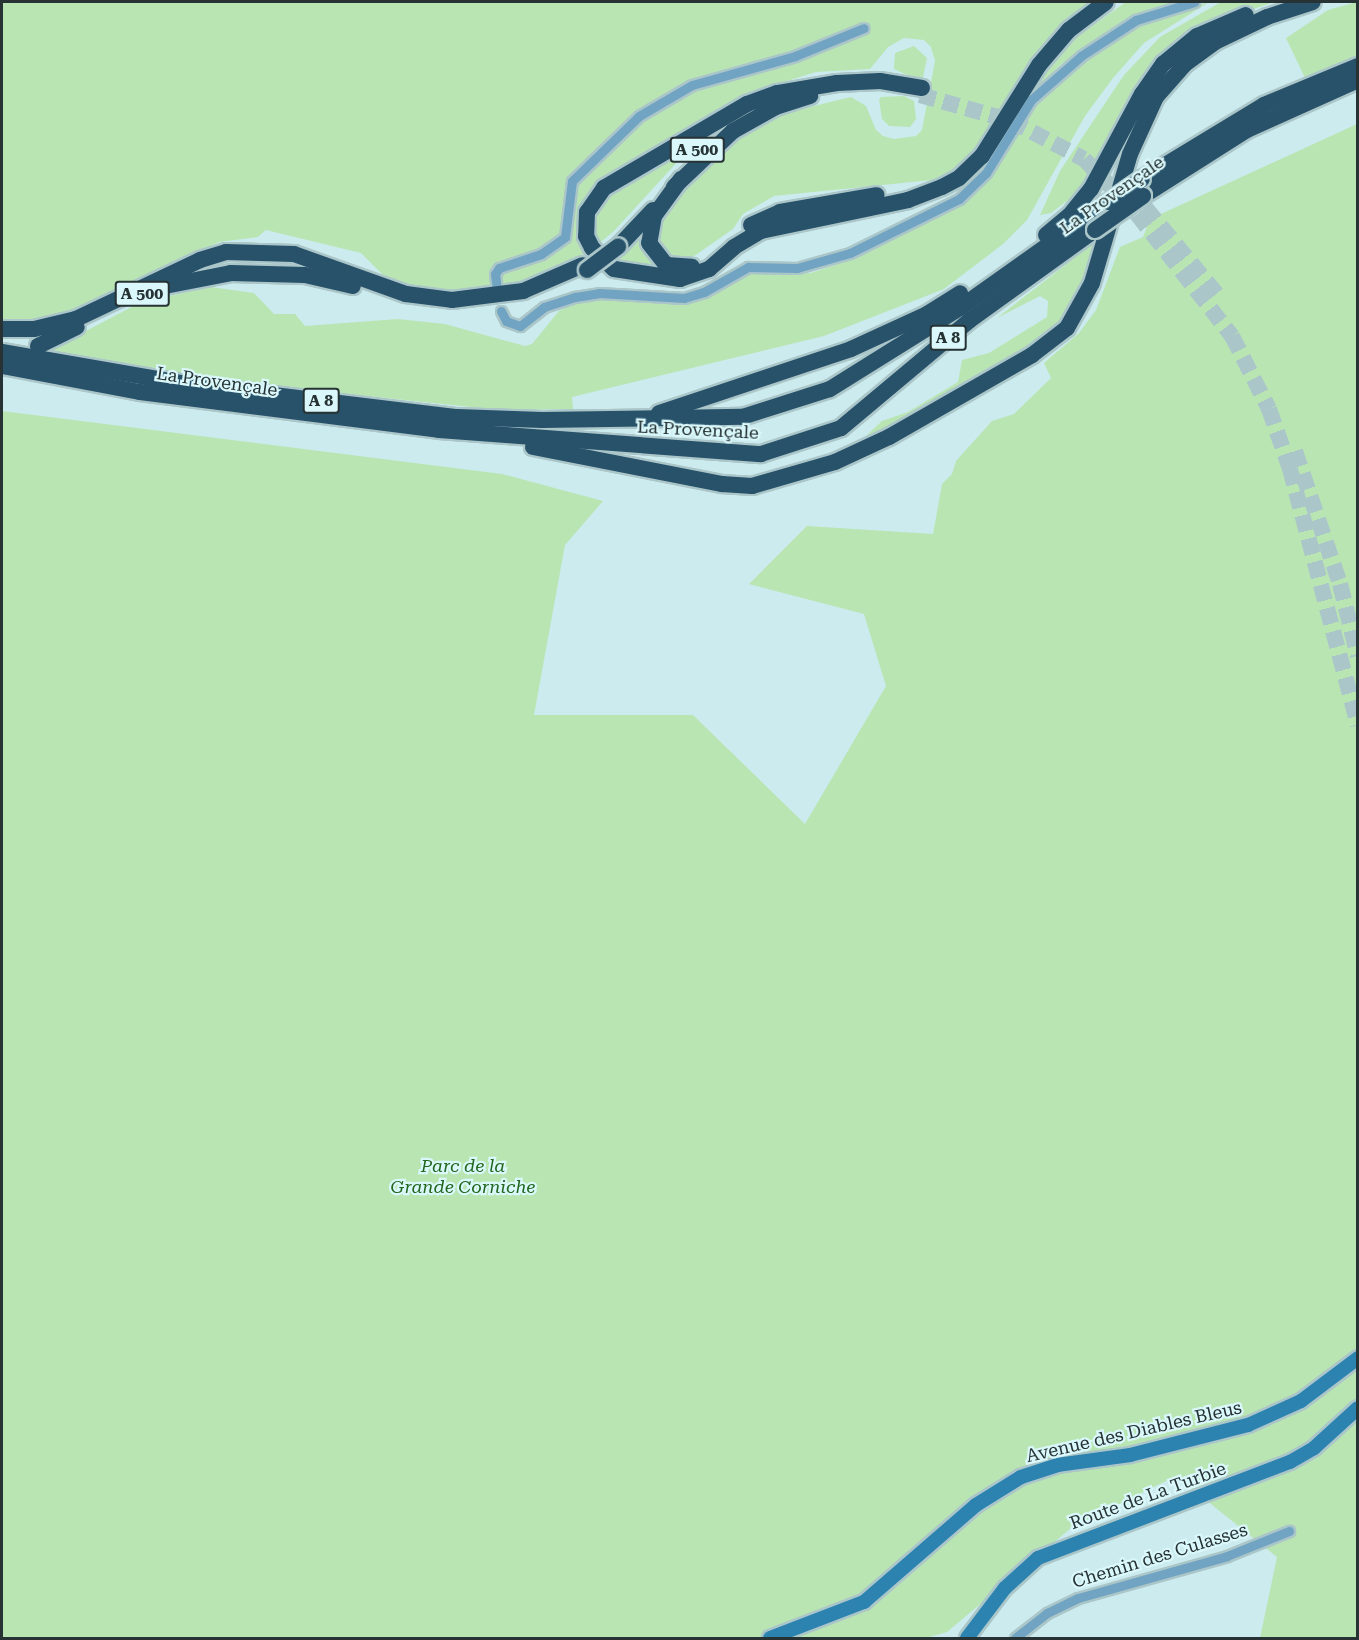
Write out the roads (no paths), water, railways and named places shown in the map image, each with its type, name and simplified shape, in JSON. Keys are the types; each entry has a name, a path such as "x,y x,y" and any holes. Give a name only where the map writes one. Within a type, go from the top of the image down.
{"highway":[{"path":"805,88 777,93 747,104 604,188 593,200 585,225 599,258 626,272 690,277 709,269 734,247 761,231 908,200 942,187 959,178 982,156 1039,65 1069,30 1106,2"},
{"path":"644,419 851,349 945,303 1069,216 1096,180 1149,81 1172,54 1211,29 1290,2"},
{"path":"468,432 736,486 769,483 859,453 1032,355 1062,332 1092,284 1130,154 1156,97 1185,64 1222,37 1313,2"},
{"name":"La Provençale","path":"2,352 124,375 409,412 511,420 742,417 818,395 961,307 1142,179 1264,105 1358,66"},
{"name":"La Provençale","path":"2,366 122,389 468,432 741,455 767,453 823,436 850,421 970,320 1143,196 1257,124 1358,80"},
{"name":"A 500","path":"38,346 140,295 211,275 305,275 402,300 460,308 528,297 585,268 615,245 733,131 789,102 858,89 921,91 866,81 805,88 752,109 715,134 615,245"},
{"path":"681,179 654,216 649,243 666,265 686,269 705,262 746,228 780,212 942,187"},
{"name":"A 500","path":"2,329 34,329 76,319 226,252 294,254 406,294 452,300 524,291 585,268"}],"main road":[{"name":"Avenue des Diables Bleus","path":"770,1638 864,1602 976,1505 1021,1477 1057,1465 1130,1455 1248,1425 1301,1401 1358,1358"},
{"name":"Route de La Turbie","path":"967,1638 1005,1588 1038,1558 1290,1462 1322,1441 1358,1408"}],"street":[{"path":"501,310 506,321 520,326 544,307 587,294 694,296 748,267 797,268 821,264 959,199 986,173 1031,100 1058,73 1127,25 1194,2"},
{"path":"497,290 497,269 541,254 565,237 572,181 639,116 692,85 795,56 864,28"},
{"name":"Chemin des Culasses","path":"1015,1638 1041,1618 1078,1598 1227,1556 1289,1531"}],"tunnel":[{"path":"920,95 1011,121 1084,159 1137,214 1232,336 1269,409 1290,469 1358,725"},
{"path":"1130,189 1217,294"},
{"path":"1295,451 1340,584 1358,656"}],"park label":[{"name":"Parc de la Grande Corniche","path":"463,1177"}]}
